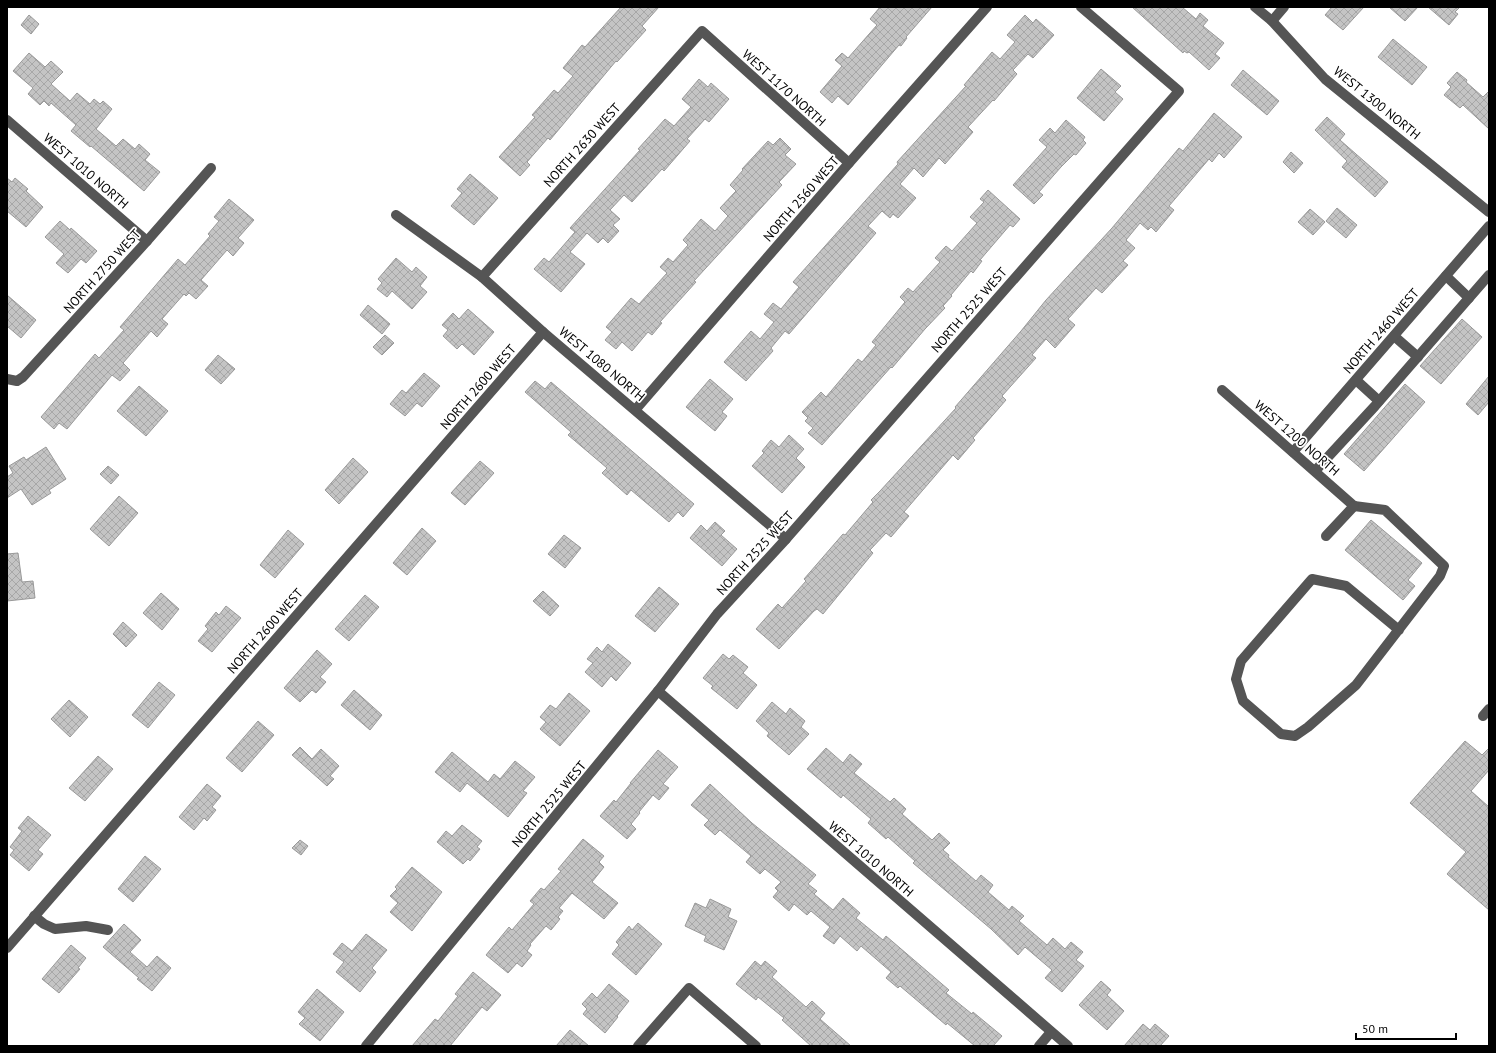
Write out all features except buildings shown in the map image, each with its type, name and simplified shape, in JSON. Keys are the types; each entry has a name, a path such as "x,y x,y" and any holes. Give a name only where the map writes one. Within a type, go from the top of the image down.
{"street":[{"name":"NORTH 2560 WEST","path":"636,409 849,163 987,7"},
{"name":"NORTH 2525 WEST","path":"366,1046 658,691 717,614 786,539 1179,91 1080,7"},
{"name":"WEST 1300 NORTH","path":"1255,7 1272,22 1326,79 1489,212"},
{"path":"1272,22 1284,7"},
{"name":"WEST 1170 NORTH","path":"702,32 849,163"},
{"name":"NORTH 2630 WEST","path":"482,277 702,32"},
{"name":"WEST 1010 NORTH","path":"7,120 148,242"},
{"name":"NORTH 2750 WEST","path":"7,380 17,382 23,377 148,242 211,168"},
{"name":"WEST 1080 NORTH","path":"396,215 482,277 786,539"},
{"name":"NORTH 2460 WEST","path":"1293,452 1489,226"},
{"path":"1315,472 1489,275"},
{"path":"1446,276 1469,298"},
{"name":"NORTH 2600 WEST","path":"7,948 544,332"},
{"path":"1394,336 1418,357"},
{"path":"1356,380 1379,401"},
{"name":"WEST 1200 NORTH","path":"1222,390 1354,506"},
{"path":"1326,536 1354,506 1385,510 1444,566 1440,576 1399,630 1356,685 1308,727 1295,736 1281,734 1243,701 1236,680 1242,661 1312,579 1346,586 1399,630"},
{"name":"WEST 1010 NORTH","path":"658,691 1068,1046"},
{"path":"34,916 44,924 55,929 86,926 108,930"},
{"path":"638,1046 689,988 756,1046"},
{"path":"1039,1046 1051,1032"}]}
